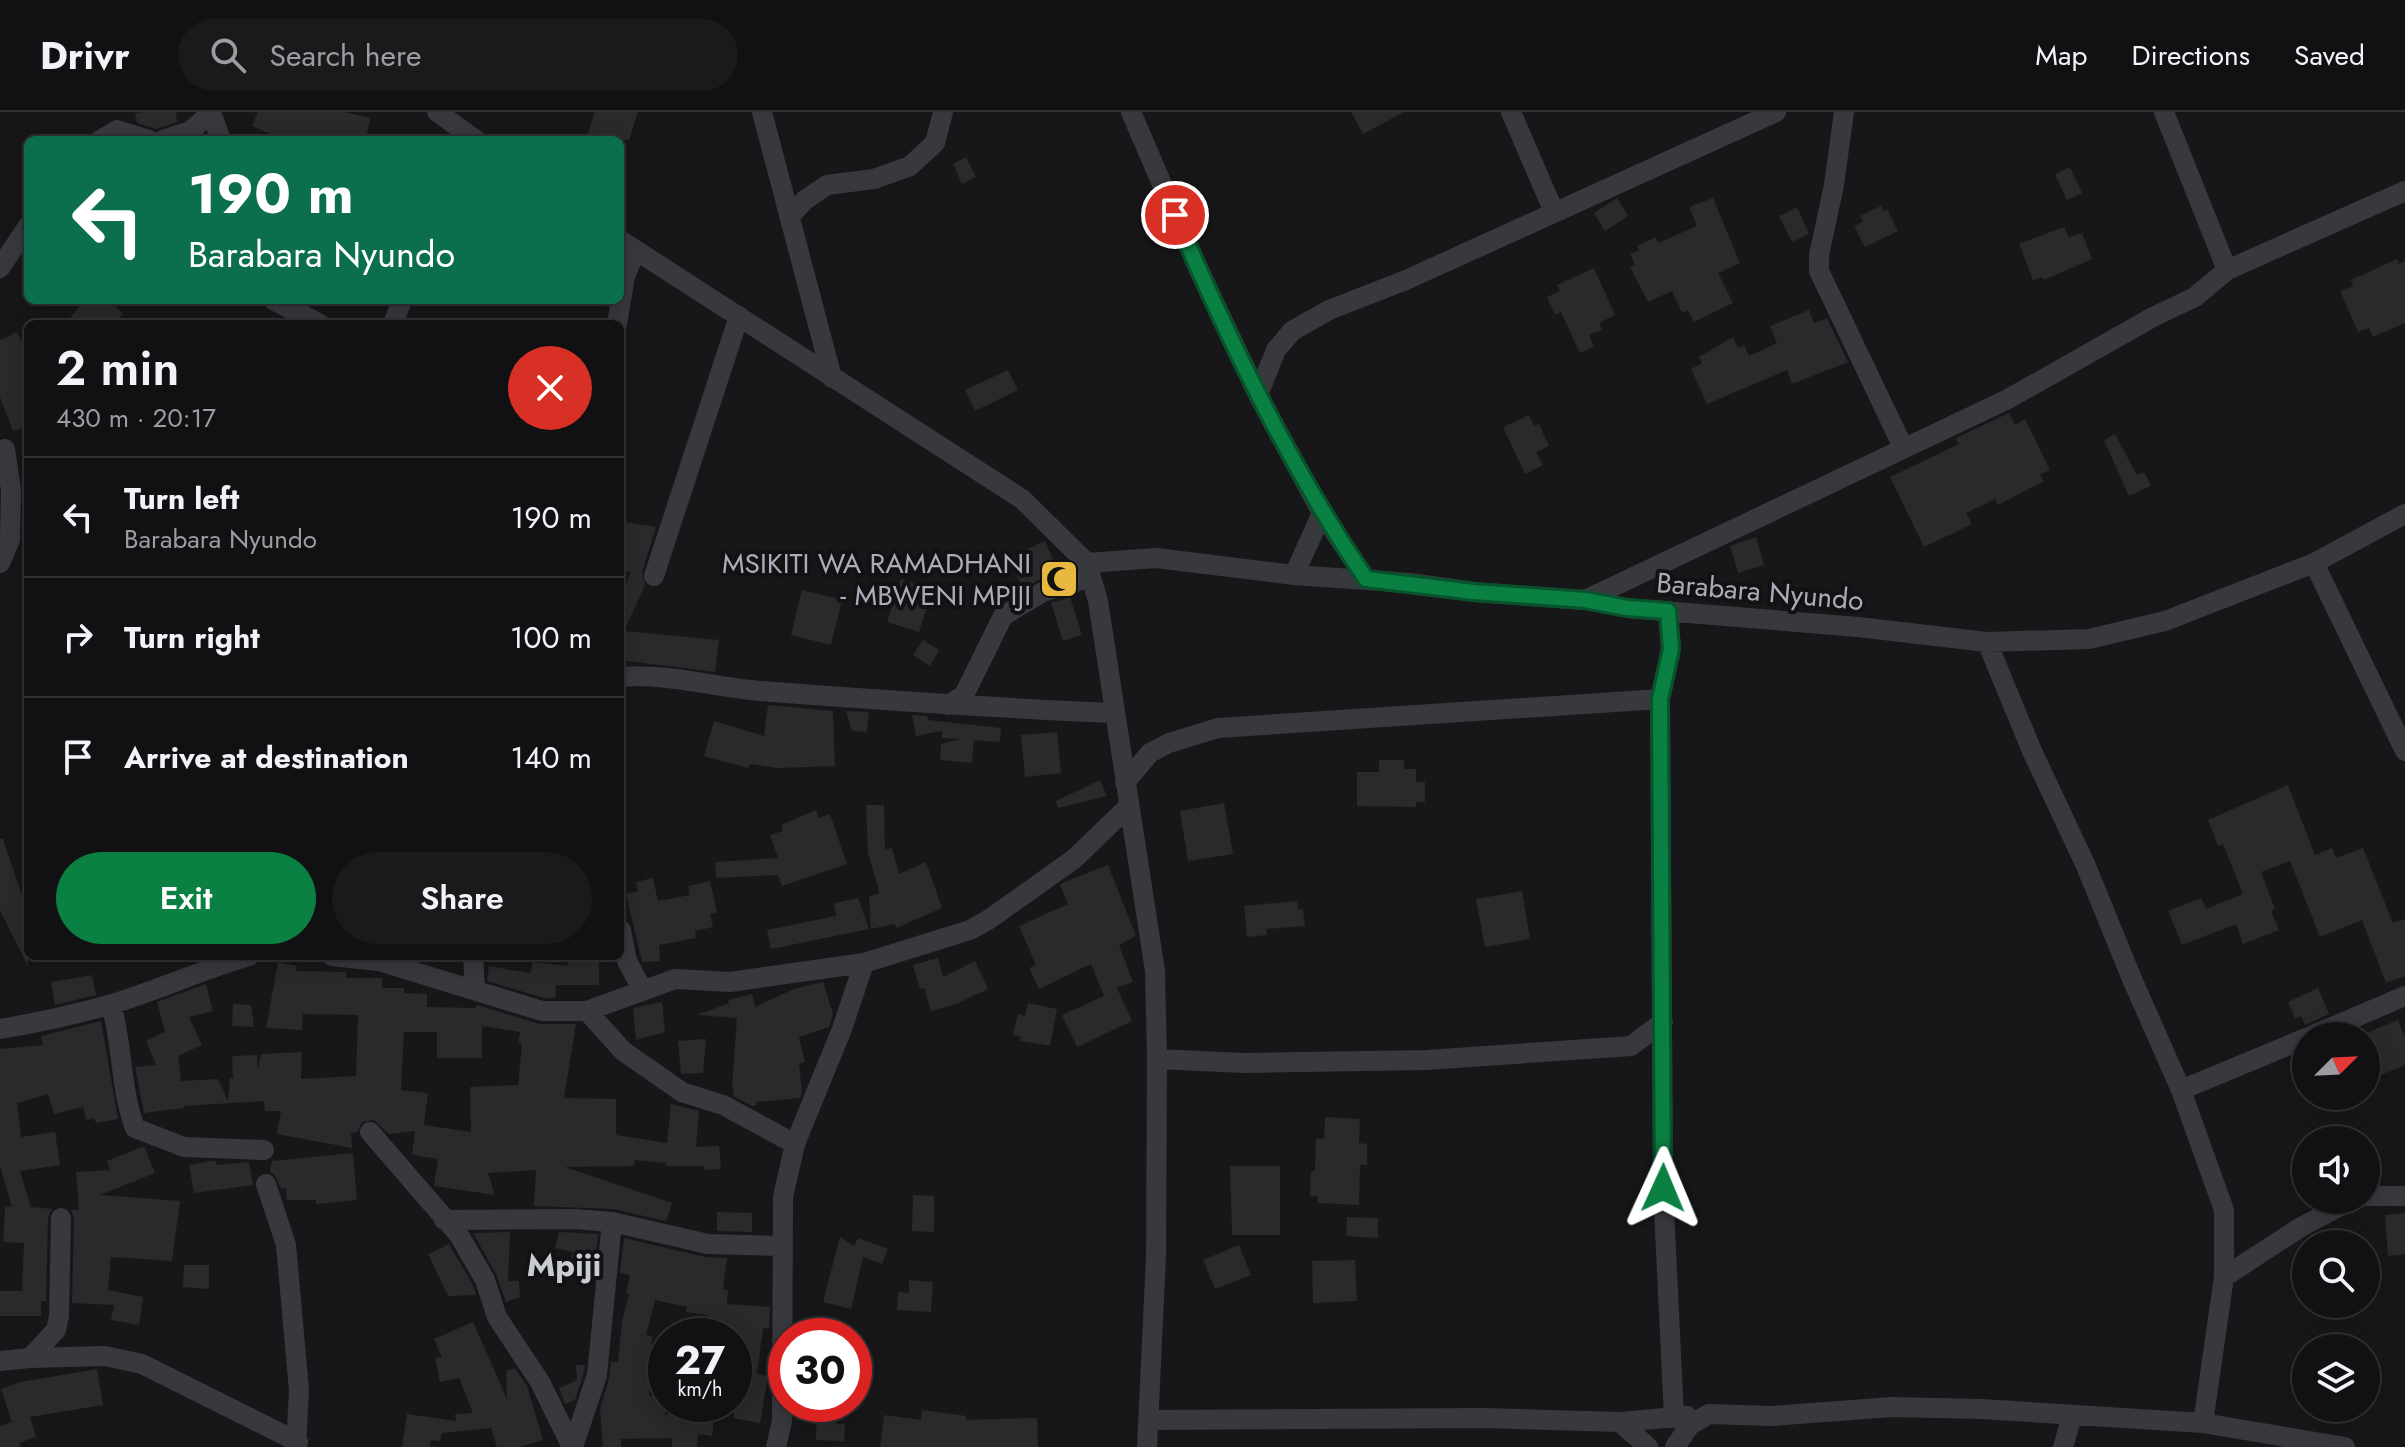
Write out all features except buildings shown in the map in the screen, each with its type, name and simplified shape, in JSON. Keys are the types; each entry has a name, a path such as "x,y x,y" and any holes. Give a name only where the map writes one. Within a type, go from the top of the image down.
{"street":[{"path":"175,136 190,131 211,112 220,136"},
{"path":"437,112 452,133"},
{"path":"762,112 832,378"},
{"path":"791,215 805,200 827,185 874,179 910,166 935,143 943,112"},
{"path":"1131,112 1198,268 1258,395 1322,513 1366,579"},
{"path":"1511,112 1554,212"},
{"path":"1258,395 1276,350 1292,331 1329,310 1406,280 1776,112"},
{"path":"1844,112 1834,185 1819,255 1819,271 1903,447"},
{"path":"2164,112 2227,270"},
{"path":"107,136 117,130 136,136"},
{"path":"1585,600 2008,399 2153,317 2195,297 2227,270 2405,191"},
{"path":"0,268 24,232"},
{"path":"624,282 628,246 1022,499 1089,570 1098,601 1155,971 1156,1257 1147,1447"},
{"path":"281,304 312,320"},
{"path":"654,576 739,316"},
{"path":"0,563 10,540 11,490 5,449"},
{"path":"1294,575 1322,513"},
{"name":"Barabara Nyundo","path":"948,705 964,695 1003,616 1089,570 1156,558 1294,575 1585,600 1627,608 1858,627 1987,642 2089,639 2165,621 2314,563 2405,514"},
{"path":"2314,563 2405,751"},
{"path":"1668,611 1671,649 1660,699 1663,1188 1674,1417"},
{"path":"1987,642 2181,1090 2224,1210 2224,1277 2203,1423"},
{"path":"624,677 645,675 748,690 948,705 1114,713"},
{"path":"1125,782 1150,753 1169,743 1218,728 1660,699"},
{"path":"370,960 542,1011 587,1011 675,979 730,982 864,963 970,930 988,920 1074,859 1129,806"},
{"path":"624,946 627,961 643,991"},
{"path":"0,1029 38,1023 111,1004 235,960"},
{"path":"473,960 475,990"},
{"path":"776,1447 782,1421 783,1197 795,1144 842,1029 864,963"},
{"path":"2343,1022 2405,996"},
{"path":"111,1004 118,1029 128,1108 135,1128 184,1147 264,1150"},
{"path":"587,1011 623,1051 672,1086 723,1105 795,1144"},
{"path":"1631,1046 1663,1022"},
{"path":"2181,1090 2292,1044"},
{"path":"1157,1059 1245,1063 1427,1060 1631,1046 1664,1064"},
{"path":"370,1132 459,1235 485,1280 497,1317 540,1382 572,1447"},
{"path":"0,1361 105,1356 142,1364 297,1444 299,1390 286,1245 266,1184"},
{"path":"2380,1196 2405,1196"},
{"path":"2224,1277 2326,1214"},
{"path":"30,1358 56,1330 61,1218"},
{"path":"444,1220 574,1219 612,1222 708,1244 781,1246"},
{"path":"572,1447 597,1375 612,1222"},
{"path":"1148,1420 1485,1418 1620,1422 1709,1414 1772,1416 1892,1407 1981,1409 2203,1423 2345,1447"},
{"path":"1675,1447 1690,1425 1709,1414"},
{"path":"2063,1447 2072,1416"},
{"path":"1620,1422 1648,1447"}],"place":[{"name":"MSIKITI WA RAMADHANI - MBWENI MPIJI","path":"1059,579"}],"district":[{"name":"Mpiji","path":"564,1265"}],"route":[{"path":"1175,215 1258,395 1322,513 1366,579 1668,611 1671,649 1660,699 1663,1188"}]}
